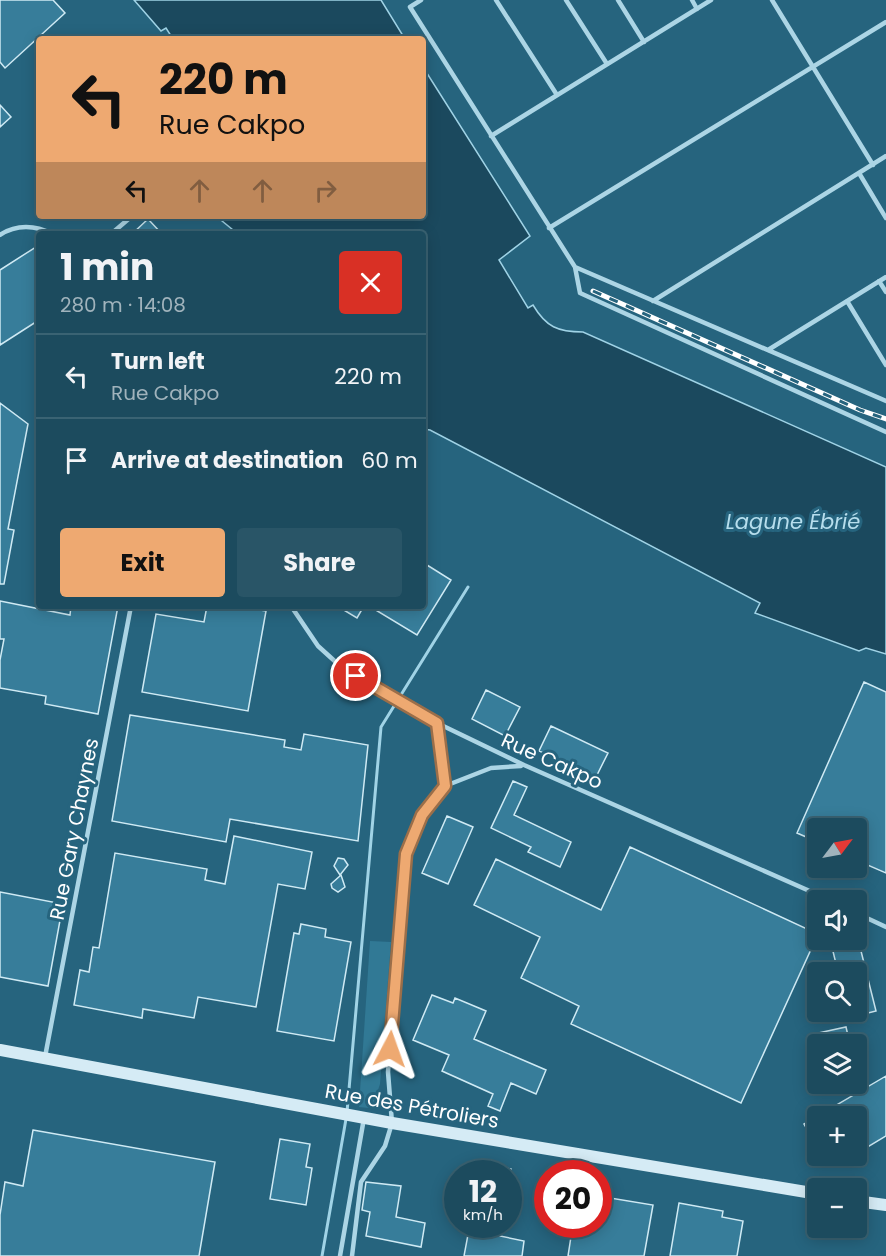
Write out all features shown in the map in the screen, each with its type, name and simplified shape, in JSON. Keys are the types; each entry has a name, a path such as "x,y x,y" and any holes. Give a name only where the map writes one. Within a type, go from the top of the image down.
{"street":[{"name":"Rue des Pétroliers","path":"0,1050 362,1118 807,1192"},
{"path":"867,1202 886,1205"}],"lane":[{"path":"422,0 410,7 575,267 577,287 587,298 886,432"},
{"path":"496,0 557,95"},
{"path":"566,0 607,64"},
{"path":"618,0 644,42"},
{"path":"692,0 697,9"},
{"path":"491,135 711,0"},
{"path":"772,0 873,165"},
{"path":"549,228 886,22"},
{"path":"653,301 886,156"},
{"path":"858,173 886,218"},
{"path":"114,231 128,219"},
{"path":"0,235 15,228 27,227 41,231"},
{"path":"575,267 886,401"},
{"path":"768,350 886,277"},
{"path":"879,281 886,292"},
{"path":"847,301 886,365"},
{"name":"Rue Gary Chaynes","path":"45,1057 129,609"},
{"name":"Rue Cakpo","path":"293,609 325,652 339,665 437,723 524,765 807,890"},
{"path":"437,723 445,786"},
{"path":"352,1256 361,1182 385,1146 392,1123 388,1072 404,870 412,835 422,815 445,786 491,768 524,765"},
{"path":"867,918 886,927"},
{"path":"340,1256 362,1118"}],"shaded area":[{"path":"370,941 391,942 380,1084 374,1102 369,1108 359,1107"}],"water":[{"path":"134,0 381,0 403,36 171,36 166,28 161,31"},
{"name":"Lagune Ébrié","path":"426,72 530,236 499,260 528,308 533,305 553,327 566,331 583,332 886,467 886,654 866,648 859,651 755,613 760,603 426,429 426,231 234,231 220,219 426,219"}],"building":[{"path":"0,0 53,0 65,13 40,36 36,36 36,40 5,68 0,62"},
{"path":"0,105 11,117 0,127"},
{"path":"148,219 159,231 135,231"},
{"path":"36,247 36,322 0,345 0,270"},
{"path":"0,403 28,424 8,529 14,530 4,584 0,584"},
{"path":"427,565 451,580 417,635 374,609 426,609"},
{"path":"0,601 70,615 71,609 117,609 98,714 45,704 46,696 0,688 0,660 4,639 0,639"},
{"path":"206,609 266,611 248,711 142,692 156,614 204,622"},
{"path":"342,609 362,609 357,618"},
{"path":"864,682 886,692 886,873 867,865 867,818 807,818 807,837 797,833"},
{"path":"486,690 520,707 505,736 472,719"},
{"path":"130,715 285,740 284,747 301,750 304,734 368,745 358,841 230,819 226,842 112,821"},
{"path":"551,726 608,753 596,777 539,751"},
{"path":"513,781 527,787 514,815 571,842 560,867 528,852 531,847 491,828"},
{"path":"447,816 473,827 448,884 422,873"},
{"path":"234,836 312,852 305,889 278,884 256,1007 198,997 194,1018 143,1009 142,1018 74,1005 80,970 89,972 93,947 99,948 115,853 207,869 205,880 225,884"},
{"path":"630,847 807,929 807,950 811,950 741,1103 571,1024 579,1006 521,978 540,937 474,905 496,859 601,910"},
{"path":"338,858 344,859 348,865 340,875 334,866"},
{"path":"341,875 345,887 338,892 332,888 331,884"},
{"path":"0,892 63,904 48,986 0,977"},
{"path":"301,924 326,929 325,937 351,942 334,1041 277,1031 294,933 299,934"},
{"path":"833,950 861,950 864,962 836,962"},
{"path":"867,975 876,1011 867,1013"},
{"path":"432,995 453,1003 455,998 486,1011 474,1039 546,1070 536,1094 511,1083 500,1111 488,1106 493,1094 442,1071 449,1055 413,1040"},
{"path":"846,1027 848,1034 814,1034"},
{"path":"886,1076 886,1136 867,1147 867,1106 835,1106 855,1094 867,1094 867,1087"},
{"path":"33,1130 215,1162 199,1256 0,1256 0,1215 5,1182 23,1186"},
{"path":"280,1139 310,1144 306,1167 312,1168 306,1205 270,1199"},
{"path":"366,1182 401,1186 396,1217 425,1223 421,1247 366,1236 370,1212 362,1210"},
{"path":"612,1198 653,1205 644,1256 568,1256 571,1238 612,1238"},
{"path":"679,1203 723,1211 722,1217 743,1221 737,1256 670,1256"},
{"path":"467,1238 510,1238 524,1241 522,1256 464,1256"}],"waterway":[{"path":"347,1112 381,727 468,587"},
{"path":"322,1256 346,1119"}],"railway":[{"path":"593,291 860,410 886,419"}],"route":[{"path":"356,676 437,723 445,786 422,815 406,854 390,1049"}]}
